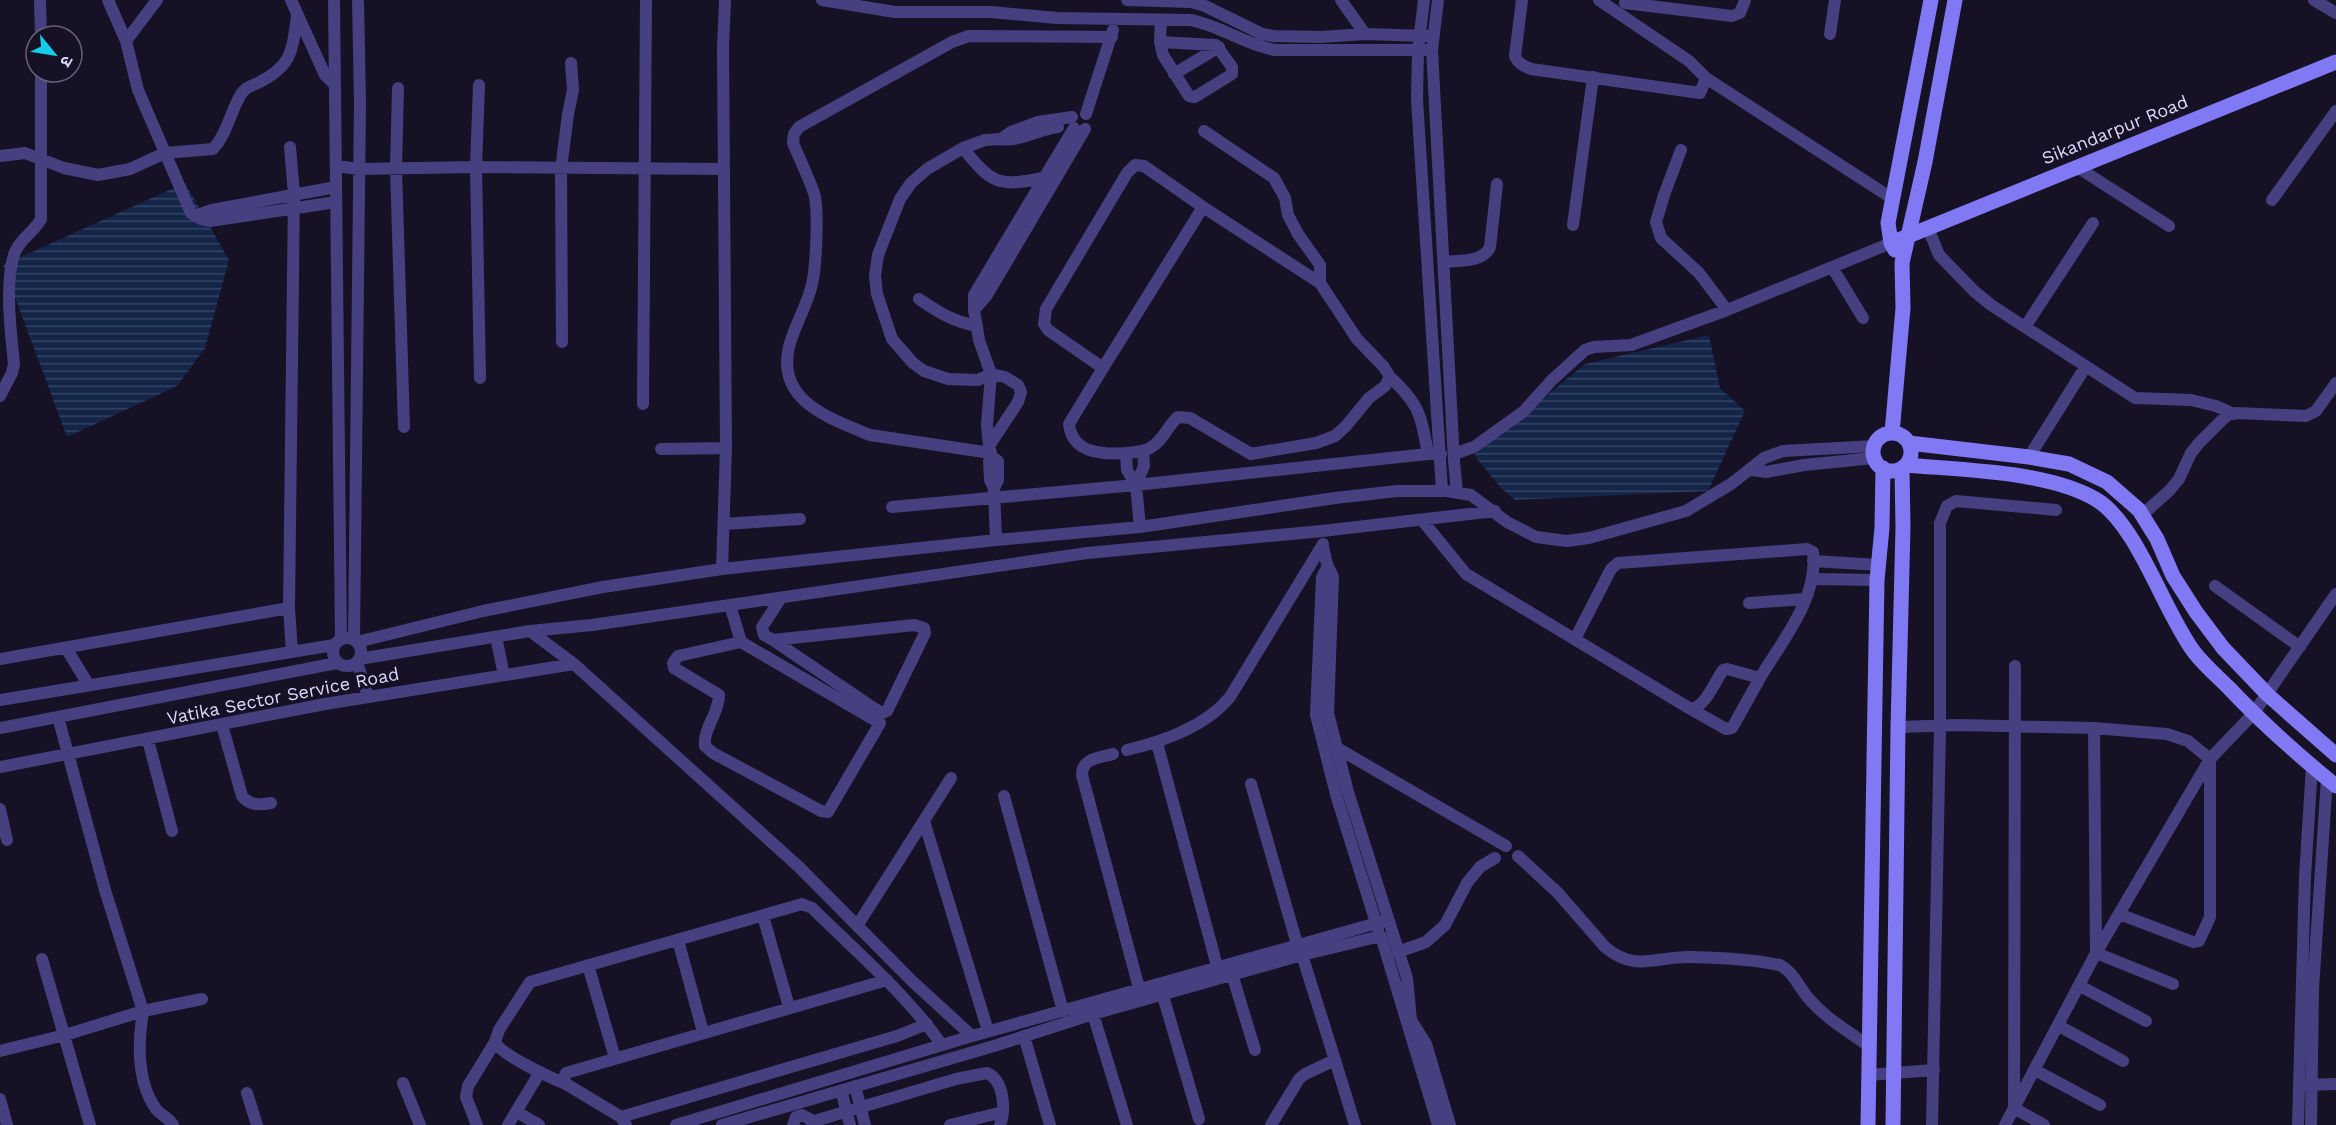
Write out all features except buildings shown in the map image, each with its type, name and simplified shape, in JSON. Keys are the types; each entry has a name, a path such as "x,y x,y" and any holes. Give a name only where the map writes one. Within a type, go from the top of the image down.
{"street":[{"path":"40,0 41,24"},
{"path":"108,0 126,41 138,90 189,210 195,216 210,221 336,202"},
{"path":"126,41 158,0"},
{"path":"291,0 325,75 335,86"},
{"path":"334,0 338,642 333,655 337,663"},
{"path":"358,0 360,103 356,641 361,650 358,661 368,697"},
{"path":"643,404 646,0"},
{"path":"722,569 726,448 723,48 725,0"},
{"path":"822,0 895,12 916,6 1057,18 1202,22 1275,51 1432,50"},
{"path":"1127,0 1191,2 1205,6 1262,34 1321,37 1365,34 1434,36"},
{"path":"1341,0 1365,34"},
{"path":"1424,0 1418,50 1417,100 1447,454 1457,493"},
{"path":"1438,0 1432,50 1444,262 1447,454 1442,491"},
{"path":"1522,0 1515,56 1518,63 1531,69 1700,93 1706,78"},
{"path":"1599,0 1689,61 1706,78 1893,199"},
{"path":"1625,3 1732,16 1740,13 1745,0"},
{"path":"1830,34 1835,0"},
{"path":"1902,263 1891,243 1888,223 1931,0"},
{"path":"1892,433 1903,308 1902,263 1929,141 1954,0"},
{"path":"2314,0 2336,13"},
{"path":"0,156 25,153 64,168 98,175 130,168 165,153 213,149 233,114 240,94 245,89 271,76 286,62 291,53 297,16"},
{"path":"1160,42 1216,45 1232,66 1232,74 1195,97 1189,96 1162,55 1160,42 1161,20"},
{"path":"991,452 870,435 851,428 806,402 789,381 787,356 812,284 817,212 814,195 793,143 794,134 799,127 952,42 969,36 1113,34 1086,114 1090,122 1076,125 1038,122 1011,132 1001,139 985,140 963,148 927,169 911,183 900,199 878,255 875,276 877,294 892,339 913,363 924,371 948,379 978,380 992,374 1012,380 1021,392 991,452 989,461 990,480 994,493 996,540"},
{"path":"1262,34 1264,48"},
{"path":"1174,74 1219,47"},
{"name":"Sikandarpur Road","path":"1891,243 2336,62"},
{"path":"562,342 561,169 573,90 571,63"},
{"path":"1573,225 1593,76"},
{"path":"0,396 14,364 9,292 14,253 18,245 41,219 41,84"},
{"path":"479,85 476,167 480,378"},
{"path":"398,88 396,168 404,427"},
{"path":"2272,200 2336,111"},
{"path":"991,452 987,408 992,374 979,340 974,296 1076,125"},
{"path":"974,310 987,295 1076,125"},
{"path":"1204,131 1274,178 1285,198 1288,215 1298,234 1320,265 1320,283"},
{"path":"290,147 294,194 289,608 291,652"},
{"path":"963,148 976,164 1003,183 1018,183 1043,178"},
{"path":"1681,150 1656,222 1661,238 1699,273 1727,309"},
{"path":"1103,368 1048,330 1044,324 1046,309 1126,173 1135,165 1144,166 1320,283 1357,339 1413,400 1420,413 1428,454"},
{"path":"336,166 359,169 476,167 724,169"},
{"path":"2077,166 2169,226"},
{"path":"1444,262 1479,258 1487,253 1490,247 1497,184"},
{"path":"195,216 212,210 336,187"},
{"path":"1203,207 1069,424 1073,440 1100,454 1143,451 1163,438 1178,417 1190,418 1251,454 1316,443 1335,436 1369,398 1385,386 1390,377"},
{"path":"2025,327 2093,223"},
{"path":"1928,228 1939,255 1991,305 2135,398 2191,400 2216,406 2234,414 2306,416 2316,411 2336,383"},
{"path":"892,507 994,493 1136,485 1428,454 1447,454 1474,447 1524,411 1552,380 1585,350 1594,347 1631,345 1891,243"},
{"path":"1832,267 1863,318"},
{"path":"919,299 947,318 977,326"},
{"path":"2029,457 2085,366"},
{"path":"2142,515 2179,479 2191,453 2199,443 2221,421 2234,414"},
{"path":"1868,1125 1878,572 1882,528 1877,457 1882,436 1892,433 1903,436 1909,443 1911,452 1904,466 1893,1125"},
{"path":"1909,443 2069,464 2088,471 2107,482 2139,510 2157,539 2173,576 2223,648 2268,695 2336,755"},
{"path":"661,449 726,448"},
{"path":"1136,485 1144,466 1143,451"},
{"path":"1126,453 1127,470 1136,485 1140,527"},
{"path":"0,700 88,684 140,678 338,642 356,641 483,611 603,587 722,569 1140,527 1397,491 1442,491 1472,495 1507,522 1536,537 1567,541 1589,538 1686,511 1726,488 1751,470 1766,472 1804,465 1877,457 1892,471 1904,466 1989,472 2057,482 2098,501 2116,519 2135,544 2175,624 2196,654 2253,714 2331,782 2313,989 2311,1125"},
{"path":"1932,1125 1942,514 1947,506 1956,501 2056,510"},
{"path":"0,728 337,663 345,666 358,661 530,631 592,625 1087,554 1495,511"},
{"path":"724,524 800,519"},
{"path":"1422,520 1466,573 1575,639 1689,708 1726,729 1731,728 1805,599 1813,579 1813,552 1807,549 1618,563 1611,569 1575,639"},
{"path":"1322,531 1323,547 1333,577 1328,713 1438,1125"},
{"path":"1127,750 1157,743 1208,718 1230,697 1323,547"},
{"path":"1813,561 1878,572"},
{"path":"1328,566 1322,577 1316,715 1337,798 1384,928 1398,952 1408,984 1410,1026 1426,1044 1450,1125"},
{"path":"1813,579 1878,572"},
{"path":"2215,586 2300,647"},
{"path":"2005,1125 2096,954 2210,759 2268,695 2336,594"},
{"path":"773,640 914,625 924,628 925,633 887,711 882,712 764,635 762,627 781,598"},
{"path":"1749,603 1805,599"},
{"path":"730,605 741,642 880,723 828,812 821,811 713,753 705,746 704,737 719,707 719,695 674,668 674,663 678,656 741,642"},
{"path":"0,659 289,608"},
{"path":"530,631 574,664 800,867 857,926 972,1036"},
{"path":"496,637 504,675"},
{"path":"66,648 88,684"},
{"name":"Vatika Sector Service Road","path":"0,767 368,697 574,664"},
{"path":"2014,1108 2015,666"},
{"path":"1689,708 1696,709 1700,706 1723,670 1727,669 1760,678"},
{"path":"58,717 105,890 143,1011 139,1053 144,1082 157,1110 173,1125"},
{"path":"222,725 242,796 245,800 256,804 271,803"},
{"path":"1898,727 2094,728 2167,734 2188,741 2210,759"},
{"path":"2094,728 2096,954"},
{"path":"147,740 172,831"},
{"path":"1157,743 1216,966"},
{"path":"1337,748 1506,846"},
{"path":"1113,754 1088,761 1083,767 1082,775 1139,988"},
{"path":"2119,914 2193,942 2199,942 2210,917 2210,759"},
{"path":"2298,1125 2305,876 2312,766"},
{"path":"857,926 951,778"},
{"path":"1251,784 1355,1125"},
{"path":"1004,796 1063,1011"},
{"path":"0,809 7,840"},
{"path":"924,821 988,1031"},
{"path":"1518,856 1558,893 1605,947 1620,957 1644,963 1691,957 1780,965 1790,973 1804,993 1822,1012 1869,1046"},
{"path":"1398,952 1426,942 1445,925 1467,883 1480,867 1495,858"},
{"path":"477,1125 466,1096 467,1091 495,1042 499,1030 530,982 801,904 812,908 887,980 927,1024 942,1045"},
{"path":"763,916 789,1007"},
{"path":"722,1125 1093,1014 1163,996 1181,983 1216,966 1300,950 1384,928"},
{"path":"678,940 703,1032"},
{"path":"676,1125 1139,988 1232,974 1300,950"},
{"path":"2096,954 2174,984"},
{"path":"42,958 90,1125"},
{"path":"588,965 615,1058"},
{"path":"1232,974 1255,1050"},
{"path":"566,1084 564,1078 566,1073 887,980"},
{"path":"2080,986 2146,1021"},
{"path":"1163,996 1199,1119"},
{"path":"0,1050 65,1035 143,1011 202,999"},
{"path":"1093,1014 1127,1125"},
{"path":"495,1042 501,1049 566,1084 623,1121 897,1036 927,1024"},
{"path":"2059,1026 2122,1061"},
{"path":"1024,1036 1050,1125"},
{"path":"973,1050 980,1073"},
{"path":"890,1060 896,1073"},
{"path":"1272,1125 1299,1079 1335,1060"},
{"path":"1868,1075 1934,1070"},
{"path":"2035,1070 2100,1105"},
{"path":"508,1125 540,1072"},
{"path":"793,1125 796,1117 802,1115 808,1117 812,1124 846,1110 980,1073 990,1074 995,1079 1004,1112 1000,1125"},
{"path":"403,1083 420,1125"},
{"path":"2299,1086 2336,1084"},
{"path":"855,1086 865,1125"},
{"path":"841,1090 850,1125"},
{"path":"247,1093 257,1125"},
{"path":"0,1099 7,1125"},
{"path":"2014,1108 2044,1125"},
{"path":"950,1125 1004,1112"},
{"path":"517,1113 539,1125"}],"water":[{"path":"185,183 229,260 205,348 177,386 67,437 3,265"},
{"path":"1709,335 1720,388 1745,411 1708,491 1515,500 1500,487 1474,455 1585,364"}]}
